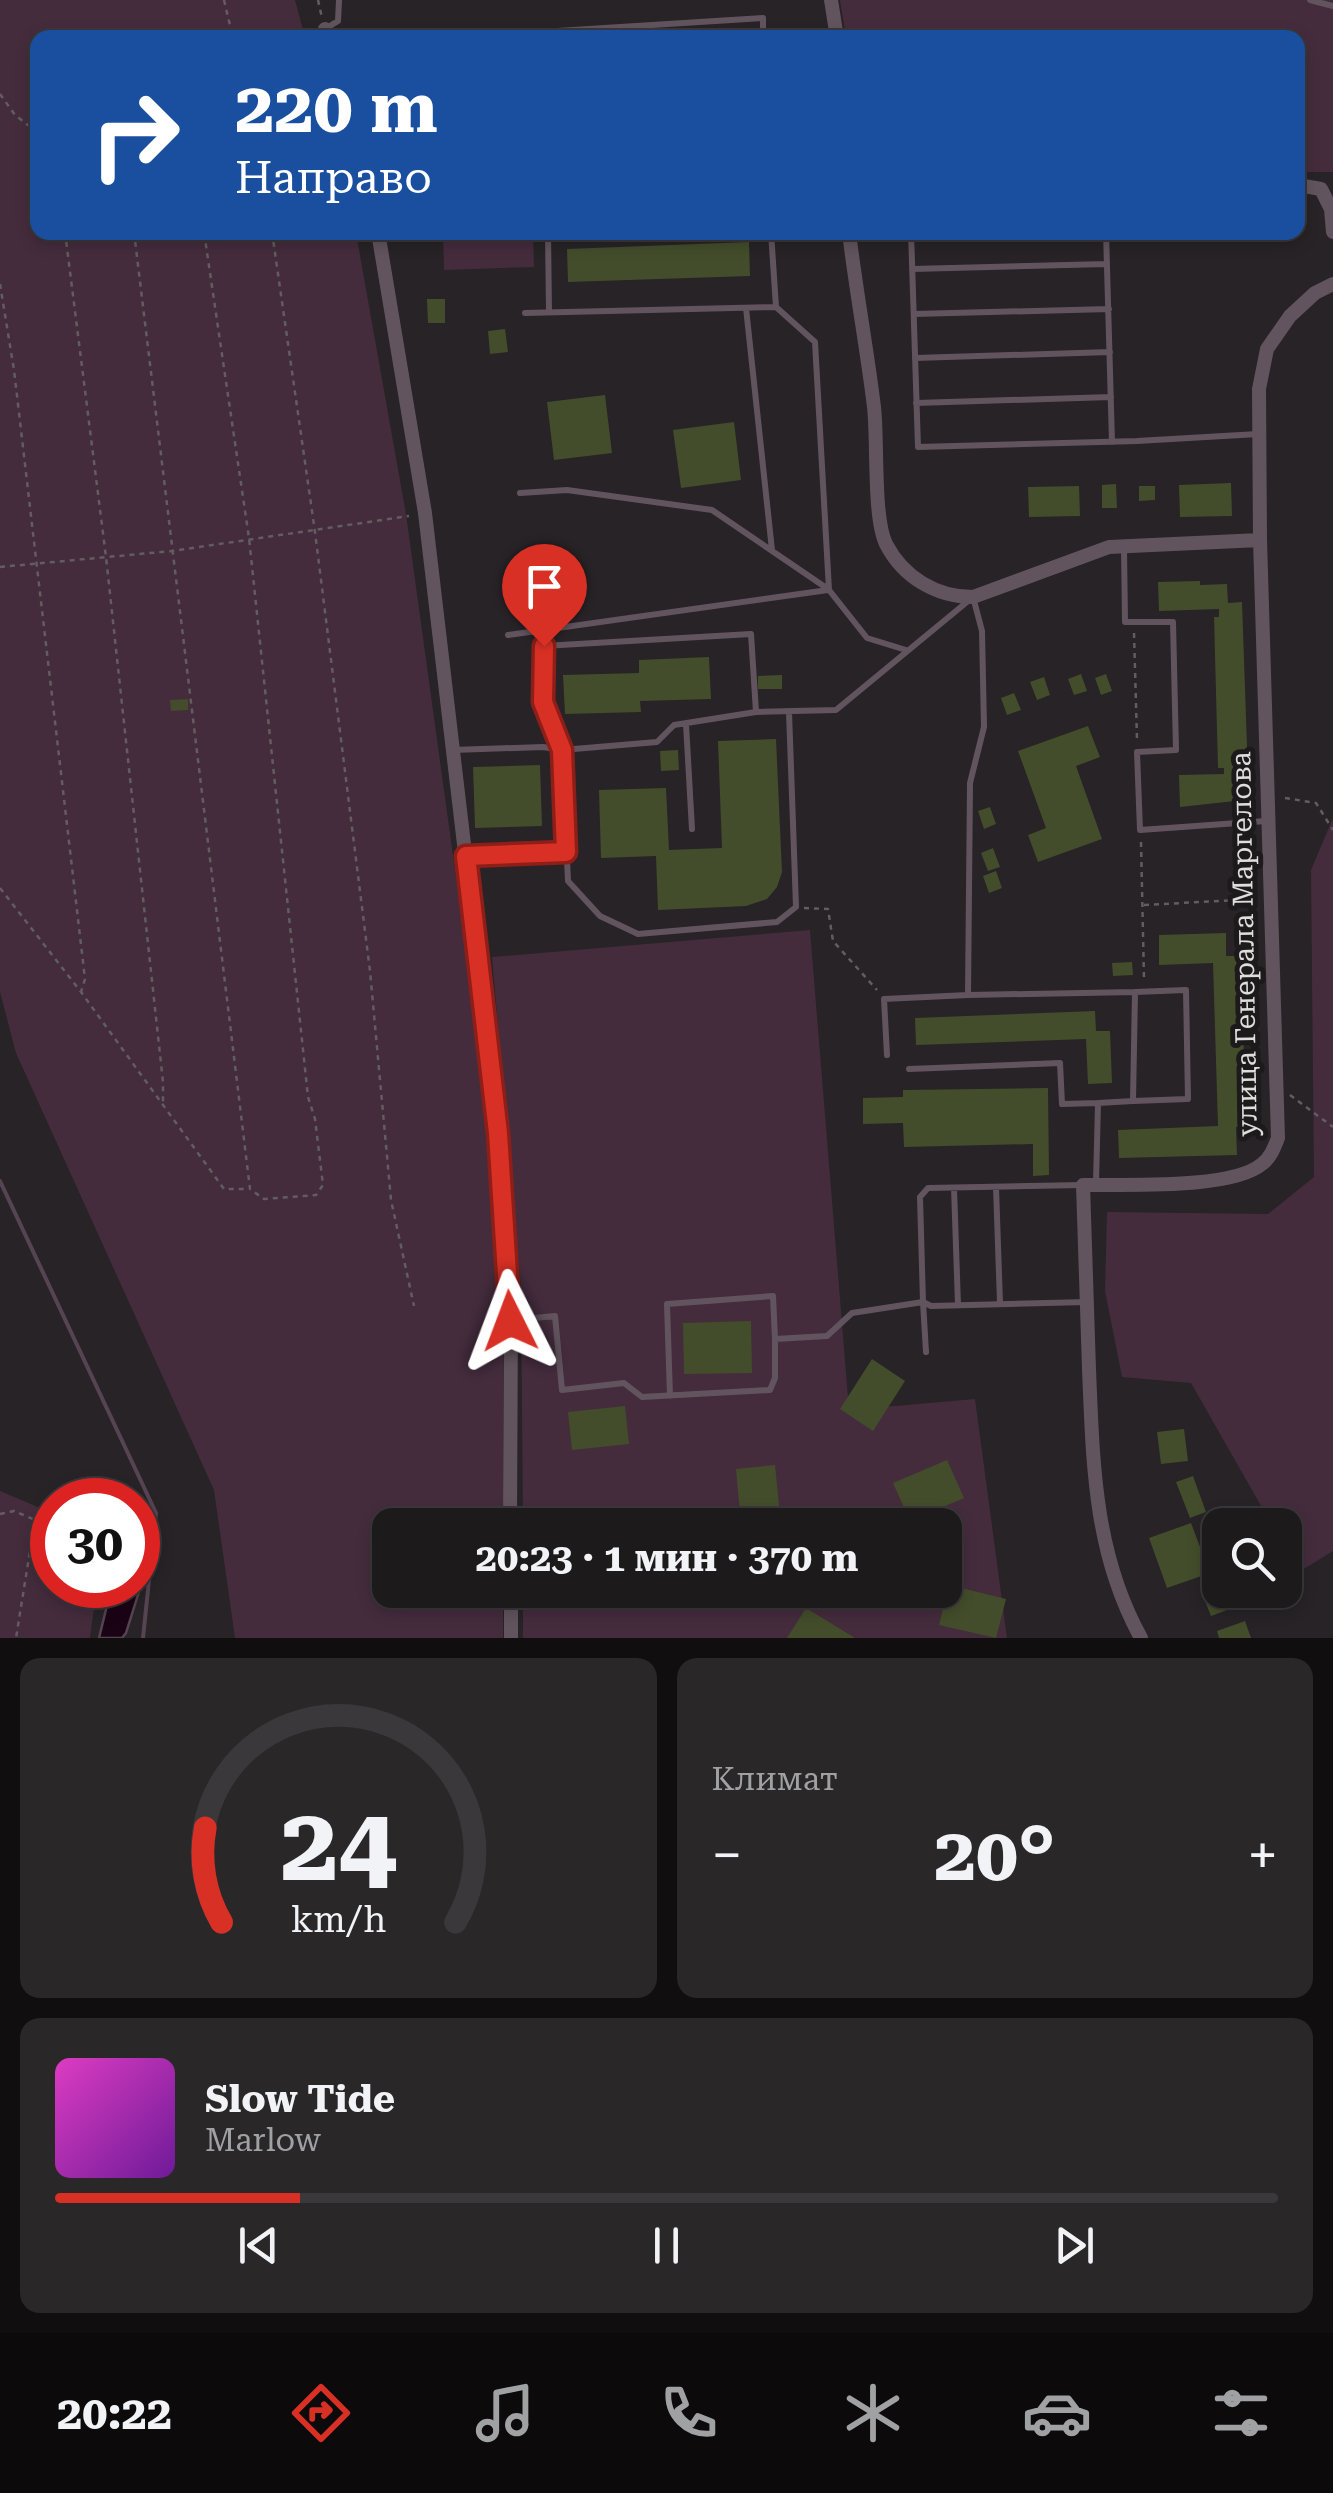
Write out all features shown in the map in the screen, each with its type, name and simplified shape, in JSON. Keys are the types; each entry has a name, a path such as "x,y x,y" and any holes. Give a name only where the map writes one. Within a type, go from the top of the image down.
{"street":[{"path":"831,0 836,30"},
{"path":"1305,186 1321,189 1330,209 1333,232"},
{"path":"379,240 425,513 498,1133 510,1321 510,1508"},
{"path":"850,240 874,406 879,519 885,542 900,566 917,580 957,596 973,596 1109,548 1260,540"},
{"name":"улица Генерала Маргелова","path":"1090,1185 1218,1181 1260,1166 1272,1153 1278,1138 1260,540 1260,389 1267,349 1290,316 1314,294 1333,284"},
{"path":"1090,1185 1086,1302 1093,1487 1106,1549 1125,1609 1141,1638"},
{"path":"511,1608 511,1638"}],"lane":[{"path":"329,30 338,22 338,0"},
{"path":"1310,0 1333,6"},
{"path":"573,30 762,18 763,30"},
{"path":"548,240 549,312"},
{"path":"772,240 776,307"},
{"path":"911,240 918,448 1259,434"},
{"path":"1106,240 1112,442"},
{"path":"912,269 1107,264"},
{"path":"525,313 776,307 816,342 829,590"},
{"path":"746,308 772,551"},
{"path":"914,314 1108,309"},
{"path":"915,358 1110,352"},
{"path":"916,403 1111,398"},
{"path":"520,493 567,490 712,510 829,590 867,638 907,651"},
{"path":"1124,547 1125,622 1173,622 1176,750 1137,752 1140,830 1267,821"},
{"path":"508,635 829,590"},
{"path":"453,750 562,750 657,742 674,725 756,712 836,710 973,596 982,632 984,727 970,783 968,995"},
{"path":"756,712 751,634 544,646 543,702 562,750 568,880 600,916 638,934 777,922 796,908 789,712"},
{"path":"686,724 692,829"},
{"path":"466,856 566,852"},
{"path":"886,1055 884,999 1186,990 1188,1098 1062,1104 1060,1063 908,1069"},
{"path":"1133,1100 1135,992"},
{"path":"926,1352 920,1196 928,1188 1090,1185 1098,1103"},
{"path":"996,1187 1000,1303"},
{"path":"954,1188 958,1305"},
{"path":"510,1321 555,1316 562,1390 624,1383 642,1397 670,1396 770,1390 775,1378 773,1296 668,1304 670,1396"},
{"path":"775,1338 828,1336 852,1313 924,1302 930,1306 1086,1302"}],"path":[{"path":"224,0 232,30"},
{"path":"0,94 15,115 30,127"},
{"path":"66,240 106,557 163,1104"},
{"path":"135,240 250,1190"},
{"path":"0,888 82,992 224,1189 250,1190 264,1199 316,1195 323,1185 315,1118 308,1097 249,538 205,240"},
{"path":"273,240 315,532 370,971 391,1200 414,1306"},
{"path":"0,284 14,370 85,978 82,992"},
{"path":"0,567 172,551 425,513"},
{"path":"1134,622 1137,752"},
{"path":"1273,798 1316,802 1333,830"},
{"path":"1140,830 1145,992"},
{"path":"1142,905 1270,899"},
{"path":"796,908 828,909 834,942 884,999"},
{"path":"1276,1089 1284,1090 1333,1127"},
{"path":"0,1514 14,1511 35,1520 16,1638"}],"shaded area":[{"path":"0,0 295,0 303,30 30,30 30,240 357,240 406,514 491,1132 503,1292 503,1508 372,1508 372,1608 503,1608 503,1638 235,1638 214,1490 16,1053 0,992"},
{"path":"840,0 1333,0 1333,172 1305,172 1305,30 845,30"},
{"path":"443,240 533,240 534,267 444,270"},
{"path":"1333,818 1333,1551 1302,1570 1302,1508 1262,1508 1191,1383 1122,1377 1105,1291 1107,1212 1268,1214 1314,1177 1311,870"},
{"path":"810,930 849,1410 975,1399 1007,1638 523,1638 523,1608 962,1608 962,1508 523,1508 521,1290 492,957"},
{"path":"0,1491 30,1504 30,1608 94,1608 90,1638 0,1638"},
{"path":"106,1608 134,1608 122,1638 99,1638"}],"building":[{"path":"749,242 750,276 568,282 567,249"},
{"path":"427,299 445,299 445,323 428,323"},
{"path":"505,329 508,352 490,354 488,331"},
{"path":"605,395 612,453 554,460 547,402"},
{"path":"734,422 741,480 681,488 673,430"},
{"path":"1231,483 1232,516 1180,517 1179,485"},
{"path":"1116,484 1117,508 1102,508 1102,485"},
{"path":"1079,486 1080,516 1029,517 1028,487"},
{"path":"1139,486 1155,486 1155,500 1139,501"},
{"path":"1200,581 1200,585 1227,584 1228,603 1242,602 1248,775 1234,776 1235,801 1180,807 1179,775 1224,774 1224,768 1218,768 1214,617 1219,617 1219,609 1159,611 1158,582"},
{"path":"709,657 711,699 640,701 641,712 565,714 563,675 639,673 639,660"},
{"path":"1081,674 1087,691 1074,695 1068,679"},
{"path":"1106,674 1112,691 1101,695 1095,678"},
{"path":"782,675 782,689 758,689 758,676"},
{"path":"1044,677 1050,695 1037,700 1030,682"},
{"path":"1014,693 1021,710 1007,715 1001,698"},
{"path":"188,699 188,710 171,711 170,700"},
{"path":"1088,726 1100,757 1076,766 1102,839 1038,862 1028,835 1046,828 1018,751"},
{"path":"776,739 782,872 767,899 746,906 658,910 656,856 601,858 599,790 666,788 669,850 722,848 718,741"},
{"path":"678,750 679,770 661,771 660,751"},
{"path":"540,765 542,826 475,828 473,767"},
{"path":"990,807 996,824 984,829 978,811"},
{"path":"993,848 1000,867 988,871 981,853"},
{"path":"996,871 1002,888 989,893 983,876"},
{"path":"1226,933 1226,956 1241,956 1246,1126 1236,1127 1237,1155 1119,1158 1118,1130 1218,1126 1213,963 1159,965 1159,935"},
{"path":"1132,962 1133,975 1113,976 1112,963"},
{"path":"1095,1011 1096,1031 1110,1031 1112,1083 1088,1084 1086,1039 916,1045 915,1018"},
{"path":"1048,1088 1049,1175 1033,1176 1033,1144 904,1147 903,1123 863,1124 863,1098 903,1097 903,1090"},
{"path":"751,1321 752,1373 684,1374 683,1323"},
{"path":"872,1359 905,1381 873,1431 840,1409"},
{"path":"625,1406 629,1444 572,1450 568,1412"},
{"path":"1184,1429 1188,1461 1161,1464 1157,1432"},
{"path":"947,1460 964,1498 941,1508 904,1508 893,1483"},
{"path":"775,1465 779,1508 739,1508 736,1469"},
{"path":"1193,1476 1205,1508 1202,1514 1190,1518 1176,1482"},
{"path":"1191,1523 1202,1552 1202,1576 1167,1588 1149,1538"},
{"path":"962,1588 1006,1599 996,1638 939,1625 943,1608 962,1608"},
{"path":"806,1608 855,1638 787,1638"},
{"path":"1208,1608 1232,1608 1211,1616"},
{"path":"1245,1621 1251,1638 1219,1638 1217,1631"}],"waterway":[{"path":"0,1181 156,1513 143,1638"}],"route":[{"path":"510,1321 498,1133 466,856 566,852 562,750 543,702 544,646"}]}
